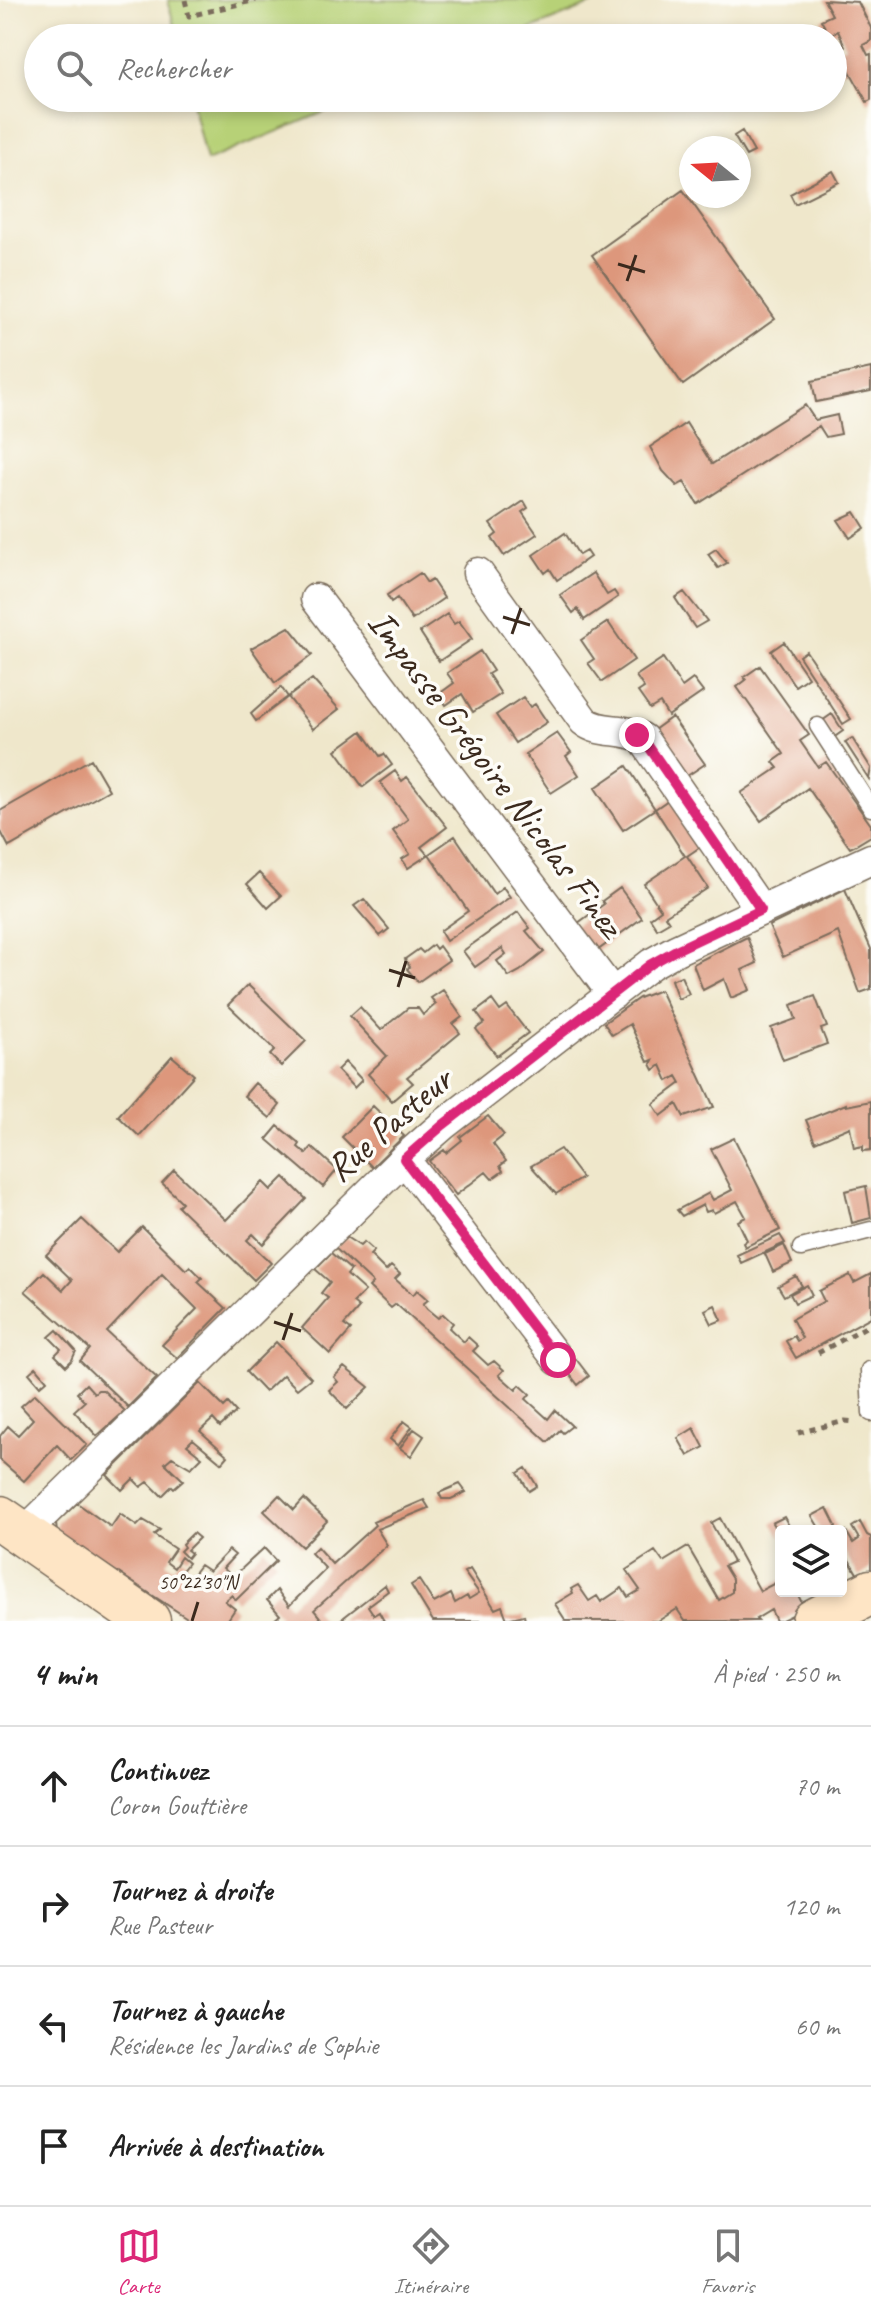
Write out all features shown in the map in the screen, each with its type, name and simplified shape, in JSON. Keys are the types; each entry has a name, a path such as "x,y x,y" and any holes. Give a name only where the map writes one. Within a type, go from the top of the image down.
{"street":[{"path":"478,573 584,721 593,728 631,732 643,739 761,910"},
{"name":"Impasse Grégoire Nicolas Finez","path":"316,599 613,994"},
{"name":"Rue Pasteur","path":"12,1526 443,1125 663,957 871,859"},
{"path":"404,1159 558,1360"},
{"path":"12,1526 148,1621"},
{"path":"814,1621 871,1592"}],"lane":[{"path":"818,726 871,808"},
{"path":"801,1248 871,1230"},
{"path":"866,1418 869,1370"}],"path":[{"path":"185,0 189,16 256,0"},
{"path":"818,1353 871,1324"},
{"path":"798,1433 866,1418"}],"green space":[{"path":"168,0 603,0 544,24 174,24"},
{"path":"194,112 324,112 206,161"}],"building":[{"path":"824,0 858,2 871,28 871,41 863,45 868,55 871,54 871,100 867,102 847,68 847,24 823,24 821,20 832,15"},
{"path":"833,171 839,182 795,204 790,194"},
{"path":"679,193 679,208 696,208 775,319 683,385 592,255"},
{"path":"871,368 871,391 816,402 812,381"},
{"path":"805,405 815,420 837,415 841,434 826,437 819,426 698,504 684,482 677,486 663,471 650,447 686,423 712,464"},
{"path":"524,501 528,508 522,512 537,534 504,556 492,538 497,534 490,524"},
{"path":"855,512 865,528 850,538 838,520"},
{"path":"565,533 579,555 586,551 590,557 557,580 550,569 545,573 533,555"},
{"path":"716,549 727,563 718,568 708,554"},
{"path":"420,573 427,583 432,580 444,598 412,620 397,598 391,602 387,595"},
{"path":"593,573 607,595 614,591 618,597 584,620 578,609 573,613 560,595"},
{"path":"684,592 707,621 695,628 675,598"},
{"path":"447,614 454,624 459,621 472,639 439,661 420,632"},
{"path":"608,622 634,660 602,682 588,663 594,659 581,640"},
{"path":"289,627 312,655 275,683 251,648"},
{"path":"784,642 808,677 795,686 771,651"},
{"path":"480,651 493,671 488,674 501,694 473,712 462,694 446,705 439,694 454,683 447,673"},
{"path":"806,651 851,719 843,724 799,656"},
{"path":"663,658 682,687 693,679 703,692 668,716 660,703 650,709 638,692 644,688 636,676"},
{"path":"760,666 809,735 800,741 818,767 826,762 871,825 871,836 856,845 850,848 808,788 761,821 741,793 778,768 773,762 784,754 737,687 746,680 744,677"},
{"path":"312,679 339,709 313,729 288,697"},
{"path":"281,687 288,697 256,721 251,714"},
{"path":"523,697 530,707 535,704 547,722 515,743 496,715"},
{"path":"832,714 843,731 833,738 822,721"},
{"path":"672,717 705,764 687,776 654,730"},
{"path":"362,731 380,756 384,754 392,765 363,787 336,750"},
{"path":"557,733 571,752 566,756 579,775 551,793 525,754"},
{"path":"852,738 871,768 869,779 845,742"},
{"path":"91,759 109,790 9,847 0,830 0,811"},
{"path":"627,766 655,809 623,830 595,788"},
{"path":"395,771 402,781 407,777 447,827 421,847 428,855 408,868 402,859 410,854 393,831 408,819 380,782"},
{"path":"671,798 703,845 687,856 708,888 665,916 669,922 657,929 650,918 661,910 644,884 685,856 655,809"},
{"path":"455,836 494,894 503,887 510,897 446,941 440,931 468,911 429,854"},
{"path":"259,873 281,896 268,908 247,884"},
{"path":"620,888 642,918 594,953 574,926"},
{"path":"845,889 871,949 871,989 860,993 838,932 783,957 769,926"},
{"path":"364,899 389,929 380,936 354,906"},
{"path":"518,912 530,928 526,931 544,952 509,977 497,961 506,954 502,948 475,967 463,951"},
{"path":"747,937 757,963 742,970 750,990 731,998 724,979 703,990 693,964"},
{"path":"433,945 436,949 439,946 449,960 418,982 407,969 410,967 405,959 419,949 423,953"},
{"path":"681,976 689,994 678,999 671,980"},
{"path":"248,985 306,1041 281,1066 270,1055 275,1050 228,1005"},
{"path":"443,990 462,1017 453,1024 460,1033 407,1077 413,1083 392,1101 368,1074 387,1056 350,1016 360,1007 381,1030 408,1008 418,1008 423,1015 436,1004 431,998"},
{"path":"660,990 714,1107 684,1117 677,1104 661,1116 653,1104 681,1083 677,1076 668,1081 661,1065 654,1070 653,1060 648,1062 630,1024 612,1035 604,1023 639,998"},
{"path":"815,996 827,1027 821,1029 827,1044 783,1060 771,1028 796,1019 791,1005"},
{"path":"492,1000 500,1011 507,1006 528,1033 497,1056 476,1029 484,1023 476,1012"},
{"path":"172,1056 194,1075 139,1136 118,1116"},
{"path":"345,1062 362,1080 354,1088 337,1070"},
{"path":"255,1083 280,1105 270,1118 244,1096"},
{"path":"871,1101 871,1150 863,1151 863,1146 854,1148 850,1127 815,1142 806,1120 846,1104"},
{"path":"373,1106 404,1136 372,1167 342,1137"},
{"path":"488,1116 504,1135 493,1144 506,1161 500,1166 503,1171 492,1179 486,1172 456,1195 429,1161 444,1150 446,1153 462,1140 460,1137"},
{"path":"278,1126 300,1144 298,1147 306,1154 312,1147 337,1170 323,1187 267,1139"},
{"path":"734,1138 780,1230 745,1247 743,1243 747,1240 738,1221 746,1217 737,1201 714,1213 712,1210 706,1212 703,1205 682,1216 677,1210 709,1193 713,1200 732,1190 711,1149"},
{"path":"560,1149 582,1178 556,1194 531,1166"},
{"path":"174,1170 226,1220 263,1182 271,1190 284,1177 306,1199 263,1244 253,1234 247,1240 271,1263 254,1280 178,1206 182,1202 162,1183"},
{"path":"866,1186 871,1218 852,1223 845,1191"},
{"path":"82,1219 117,1252 142,1227 186,1270 190,1266 202,1278 198,1282 226,1308 177,1358 162,1345 197,1309 162,1274 107,1332 157,1378 128,1407 80,1361 90,1349 25,1291 44,1272 63,1290 72,1280 46,1255"},
{"path":"780,1235 785,1243 741,1263 737,1255"},
{"path":"346,1237 360,1246 364,1242 374,1251 370,1255 386,1271 391,1266 400,1274 395,1279 413,1295 417,1290 428,1300 423,1304 427,1309 438,1318 443,1314 453,1323 449,1328 464,1342 468,1337 478,1346 473,1351 488,1365 494,1361 504,1370 499,1375 516,1390 520,1385 530,1394 526,1399 548,1419 555,1410 572,1426 563,1433 560,1430 548,1442 396,1304 391,1308 369,1287 373,1283 335,1248"},
{"path":"784,1245 792,1263 773,1272 765,1254"},
{"path":"331,1253 351,1270 347,1275 365,1291 353,1303 359,1308 344,1325 351,1330 330,1354 302,1328 328,1298 321,1293 330,1282 315,1269"},
{"path":"871,1274 871,1317 796,1358 786,1341 794,1336 797,1341 802,1338 792,1319 824,1301 819,1291 850,1275 854,1283"},
{"path":"796,1276 802,1286 784,1296 778,1286"},
{"path":"807,1285 812,1295 795,1303 790,1294"},
{"path":"715,1305 722,1320 712,1324 705,1310"},
{"path":"57,1330 76,1351 66,1366 55,1355 61,1349 49,1337"},
{"path":"276,1342 311,1378 297,1389 283,1375 265,1392 246,1372"},
{"path":"576,1359 589,1376 578,1385 565,1368"},
{"path":"36,1367 47,1380 40,1386 29,1373"},
{"path":"344,1367 369,1387 347,1409 329,1390 338,1382 334,1377"},
{"path":"200,1383 224,1407 228,1403 236,1412 220,1427 213,1419 200,1431 228,1456 222,1463 193,1439 187,1445 202,1457 191,1468 172,1457 165,1463 183,1480 174,1488 172,1486 162,1496 148,1482 141,1487 133,1479 122,1490 107,1475"},
{"path":"86,1384 94,1393 103,1390 125,1411 97,1436 74,1411 85,1401 77,1393"},
{"path":"35,1394 87,1445 71,1460 57,1445 24,1481 0,1460 0,1436 8,1426 18,1435 33,1419 21,1406"},
{"path":"404,1421 412,1427 398,1446 390,1439"},
{"path":"694,1428 704,1447 688,1456 678,1438"},
{"path":"414,1429 424,1436 411,1456 400,1448"},
{"path":"526,1468 537,1486 529,1491 518,1473"},
{"path":"460,1484 466,1492 451,1499 442,1499 439,1493"},
{"path":"279,1495 294,1510 304,1499 327,1521 302,1547 264,1511"},
{"path":"424,1500 429,1508 377,1529 387,1545 314,1610 323,1621 273,1621 280,1615 267,1600 277,1590 289,1606 326,1569 311,1553 317,1547 332,1564 375,1525 373,1522"},
{"path":"77,1503 111,1527 120,1514 137,1526 143,1520 160,1530 154,1535 175,1549 166,1562 174,1568 181,1557 188,1563 181,1572 190,1578 200,1565 209,1571 229,1550 235,1555 223,1568 233,1577 264,1548 276,1561 236,1600 232,1595 225,1601 235,1609 227,1621 192,1621 57,1533 56,1523"},
{"path":"827,1508 836,1525 817,1525 812,1516"},
{"path":"784,1517 789,1525 775,1525 775,1528 772,1523"},
{"path":"720,1518 760,1591 775,1583 775,1597 799,1597 805,1609 780,1621 776,1621 771,1610 756,1619 758,1621 685,1621 677,1609 658,1621 566,1621 555,1604 573,1593 571,1589 578,1585 589,1601 597,1596 601,1602 622,1588 628,1597 640,1590 626,1570 655,1551 663,1562 688,1547 719,1600 732,1592 732,1579 724,1566 733,1562 711,1523"},
{"path":"860,1522 871,1537 871,1569 859,1577 847,1556 847,1533 853,1543 859,1539 852,1527"},
{"path":"193,1533 199,1538 187,1550 191,1553 187,1558 180,1551 184,1547 182,1544"},
{"path":"470,1569 495,1609 502,1606 507,1619 524,1615 525,1621 433,1621 411,1585 419,1580 434,1603 451,1594 455,1603 479,1593 464,1572"},
{"path":"385,1585 388,1591 368,1606 374,1615 379,1612 384,1621 339,1621"}],"route":[{"path":"558,1360 404,1159 443,1125 651,964 761,910 647,744 637,735"}]}
